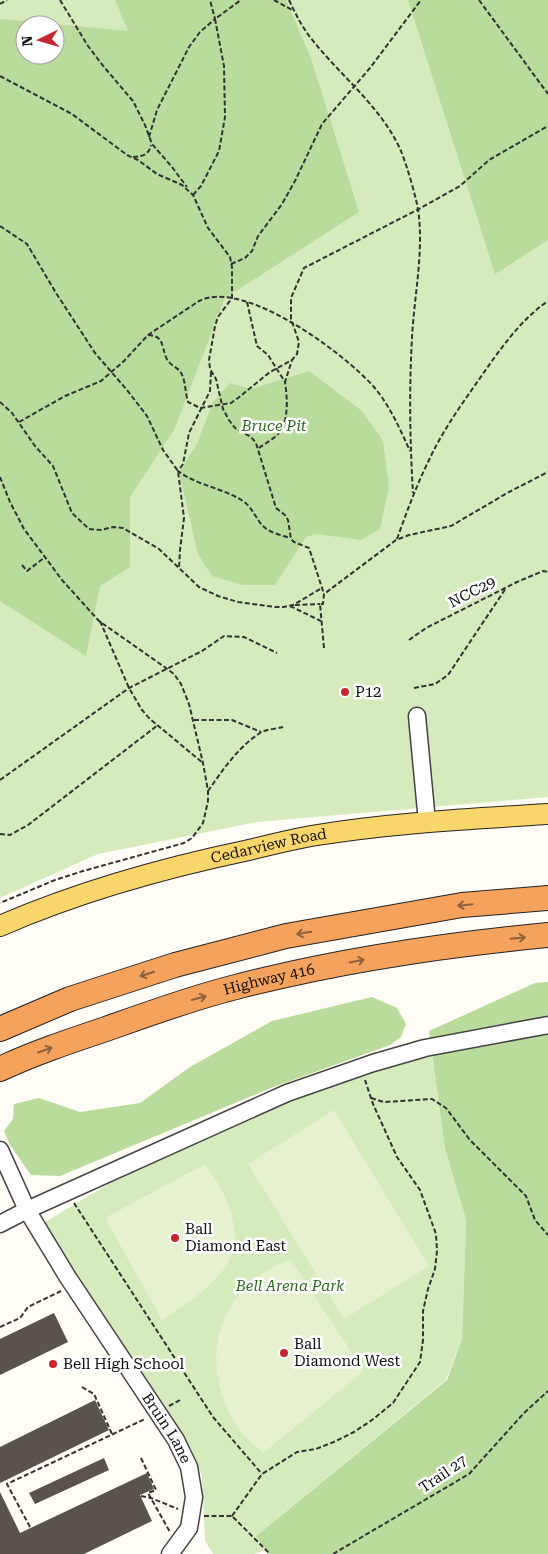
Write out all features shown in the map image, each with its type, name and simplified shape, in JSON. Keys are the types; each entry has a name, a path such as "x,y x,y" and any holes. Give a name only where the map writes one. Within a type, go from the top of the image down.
{"highway":[{"path":"0,1029 88,994 175,965 286,936 462,905 548,898"},
{"name":"Highway 416","path":"0,1068 171,1006 232,988 293,974 451,945 548,936"}],"main road":[{"name":"Cedarview Road","path":"0,926 36,910 92,891 200,860 310,837 427,822 548,814"}],"street":[{"path":"416,716 427,822"},
{"path":"0,1224 27,1210 288,1093 361,1067 424,1048 548,1025"},
{"name":"Bruin Lane","path":"0,1150 27,1210 77,1291 176,1440 189,1468 194,1497 192,1514 189,1528 173,1550"}],"path":[{"path":"0,4 7,0"},
{"path":"60,0 88,46 133,101 152,144 193,194 208,228 230,257 232,298 218,317 209,360 211,370 210,391 189,433 183,464 178,471 184,518 180,568"},
{"path":"193,194 201,186 219,151 225,117 224,66 210,0"},
{"path":"150,137 157,110 189,47 200,32 241,0"},
{"path":"274,0 294,11"},
{"path":"289,0 313,41 386,124 401,152 418,210 419,234 412,338 411,453 413,493"},
{"path":"231,264 239,262 252,251 258,236 282,204 295,181 322,124 397,34 421,0"},
{"path":"479,0 548,94"},
{"path":"0,76 72,114 118,149 157,174 188,189"},
{"path":"258,448 281,430 286,409 287,394 285,382 292,360 297,354 299,342 293,324 291,298 304,268 418,210 460,186 488,160 548,126"},
{"path":"133,157 146,155 152,144"},
{"path":"0,226 27,244 73,321 95,353 112,371 147,416 163,450 178,471 186,477 227,492 241,500 250,506 264,526 271,532 309,548 324,594 323,604 275,607 256,605 218,596 200,587 159,549 123,528 113,526 100,530 89,529 72,514 53,466 35,446 12,413 0,402"},
{"path":"19,422 65,396 101,381 131,354 148,335 206,297 232,298 247,301 266,309 293,324 313,336 346,362 374,388 394,417 411,453"},
{"path":"247,301 257,346 268,355 275,369 285,382"},
{"path":"396,540 413,493 430,456 456,413 504,345 527,318 548,301"},
{"path":"148,335 155,335 159,338 166,358 180,372 188,402 200,408 222,405 238,398 275,369 292,360"},
{"path":"211,370 216,379 222,405 229,420 235,428 252,437 258,448 276,508 288,520 291,539"},
{"path":"324,594 396,540 409,535 451,526 548,472"},
{"path":"0,477 10,502 24,528 44,558 100,621 174,674 181,684 189,704 208,792 203,823 192,838 184,843 55,880 0,903"},
{"path":"22,565 27,571 44,558"},
{"name":"NCC29","path":"409,640 426,628 508,586 543,571 548,572"},
{"path":"414,688 434,684 448,675 508,586"},
{"path":"291,605 322,588"},
{"path":"320,604 324,648"},
{"path":"291,605 321,621"},
{"path":"100,621 129,688 142,710 203,763"},
{"path":"0,780 129,688 202,651 224,636 244,637 277,653"},
{"path":"193,720 232,720 262,732"},
{"path":"0,834 10,835 28,825 158,725"},
{"path":"208,792 222,771 242,748 262,732 283,727"},
{"path":"232,1516 262,1474 297,1452 316,1449 354,1432 393,1403 420,1362 423,1340 423,1312 435,1269 436,1234 420,1190 397,1157 371,1098 361,1067"},
{"path":"371,1098 384,1102 425,1098 432,1099 446,1108 470,1140 526,1196 535,1220 548,1235"},
{"path":"67,1193 213,1417 262,1474"},
{"path":"0,1327 20,1318 28,1307 60,1291 65,1298 77,1291"},
{"path":"82,1387 94,1394 112,1434"},
{"name":"Trail 27","path":"333,1554 469,1474 524,1413 548,1391"},
{"path":"30,1527 7,1484 180,1400"},
{"path":"141,1458 156,1490 148,1493 173,1550"},
{"path":"141,1496 192,1514 232,1516 270,1554"}],"green space":[{"name":"Bruce Pit","path":"0,0 548,0 548,797 257,822 98,854 0,898"},
{"path":"115,0 286,0 311,58 359,212 225,298 174,430 130,497 130,567 100,586 86,656 0,601 0,19 15,20 15,65 65,65 65,25 128,31"},
{"path":"408,0 548,0 548,240 495,274"},
{"path":"309,371 362,411 383,441 389,487 380,529 361,540 316,534 306,537 275,585 243,585 212,576 198,554 179,472 197,444 213,402 230,383 251,389"},
{"path":"548,982 548,1554 269,1554 256,1536 447,1380 462,1339 466,1220 445,1149 429,1031 535,983"},
{"path":"372,997 397,1008 406,1024 401,1037 390,1045 271,1088 60,1176 31,1175 10,1145 4,1131 13,1119 14,1104 39,1098 80,1112 140,1103 190,1067 272,1021"},
{"name":"Bell Arena Park","path":"432,1054 445,1149 466,1220 462,1339 446,1380 257,1535 265,1550 254,1554 213,1554 205,1541 202,1477 192,1450 42,1224 113,1181 267,1107 367,1073"},
{"path":"334,1110 429,1266 344,1319 248,1164"},
{"name":"Ball Diamond East","path":"205,1164 227,1201 235,1229 235,1243 231,1256 218,1277 188,1303 162,1320 105,1218"},
{"name":"Ball Diamond West","path":"291,1260 364,1371 263,1453 244,1435 233,1419 225,1401 219,1383 216,1364 217,1345 221,1327 229,1309 240,1293 263,1273 276,1265"}],"building":[{"path":"54,1313 68,1342 0,1375 0,1339"},
{"path":"95,1400 109,1430 0,1483 0,1447"},
{"path":"104,1458 109,1470 35,1504 29,1493"},
{"path":"147,1473 154,1489 140,1495 152,1521 84,1554 0,1554 0,1492 20,1533"}],"place":[{"name":"P12","path":"345,692"},
{"name":"Ball Diamond East","path":"175,1238"},
{"name":"Ball Diamond West","path":"284,1353"},
{"name":"Bell High School","path":"53,1364"}]}
